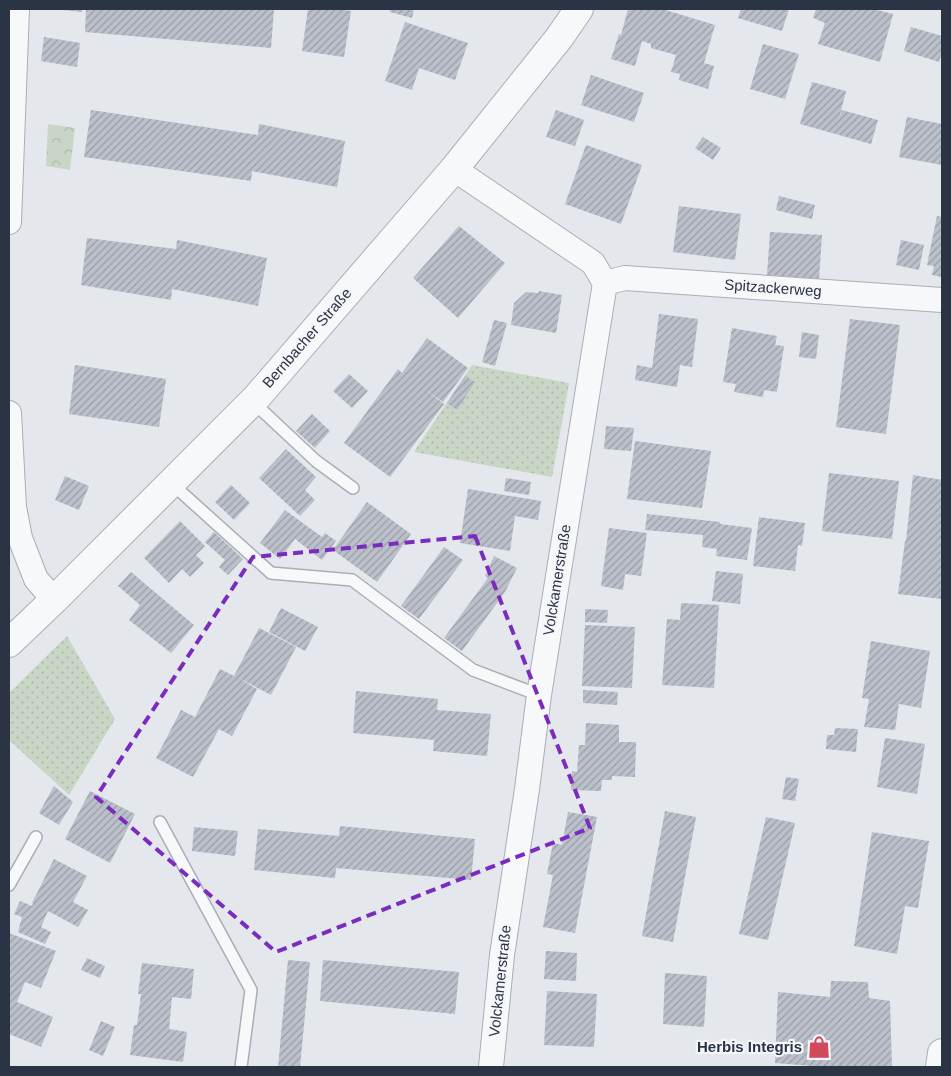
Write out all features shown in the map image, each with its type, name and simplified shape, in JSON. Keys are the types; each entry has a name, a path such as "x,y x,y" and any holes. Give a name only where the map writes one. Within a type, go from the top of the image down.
{"street":[{"path":"9,222 17,9"},
{"name":"Bernbacher Straße","path":"9,643 171,484 252,401 454,169 580,9"},
{"path":"454,169 593,263 605,283"},
{"name":"Spitzackerweg","path":"605,283 625,278 942,300"},
{"name":"Volckamerstraße","path":"491,1067 502,955 539,695 605,283"},
{"path":"9,413 14,507 20,538 36,579 54,600"},
{"path":"940,1067 942,1053"}],"lane":[{"path":"252,401 316,462 353,488"},
{"path":"171,484 271,573 352,580 473,670 539,695"},
{"path":"160,822 251,990 241,1067"},
{"path":"9,885 36,837"}],"highlighted area":[{"path":"475,536 590,828 276,952 96,797 253,557"}],"green space":[{"path":"48,124 75,128 70,170 46,166"},
{"path":"472,365 569,383 552,477 414,452"},
{"path":"67,636 115,719 69,795 9,740 9,693"}],"building":[{"path":"82,9 82,12 63,10"},
{"path":"86,9 274,9 271,48 85,32"},
{"path":"308,9 351,11 344,57 302,51"},
{"path":"390,9 414,9 412,18 390,12"},
{"path":"628,9 662,9 715,25 704,63 714,66 708,89 679,80 680,74 671,72 676,55 651,48 651,44 642,41 635,66 611,59 619,34 621,35"},
{"path":"741,9 789,9 782,31 738,18"},
{"path":"816,9 873,9 893,14 880,62 818,44 825,23 813,18"},
{"path":"405,22 468,43 455,80 419,68 412,90 385,81"},
{"path":"911,27 942,36 942,52 939,62 904,51"},
{"path":"44,37 80,43 77,67 41,61"},
{"path":"763,44 799,54 785,99 750,89"},
{"path":"591,75 644,93 634,122 581,105"},
{"path":"812,82 846,91 839,119 842,110 878,120 871,144 800,124"},
{"path":"91,110 258,135 259,124 345,141 337,187 252,171 251,181 84,157"},
{"path":"556,110 584,120 575,146 546,137"},
{"path":"907,117 942,124 942,165 899,157"},
{"path":"703,137 721,148 713,160 695,148"},
{"path":"586,145 642,165 621,224 565,204"},
{"path":"779,196 815,205 812,219 776,210"},
{"path":"679,206 741,214 735,260 673,252"},
{"path":"937,216 942,217 942,277 932,275 934,266 927,265"},
{"path":"459,226 505,263 458,318 413,278"},
{"path":"770,232 822,235 819,279 767,275"},
{"path":"87,238 176,249 177,240 267,258 258,306 172,289 171,300 81,285"},
{"path":"901,240 924,245 919,270 896,265"},
{"path":"539,291 562,295 556,333 511,325 514,303 526,292 538,293"},
{"path":"659,314 698,319 692,367 680,365 677,387 635,380 637,365 652,368"},
{"path":"850,319 900,325 886,434 836,427"},
{"path":"494,320 507,323 495,366 482,362"},
{"path":"732,328 777,336 775,345 784,346 777,392 764,390 763,397 734,392 736,384 723,382"},
{"path":"802,332 819,335 816,359 799,357"},
{"path":"427,338 468,368 443,402 427,391 444,404 390,477 344,443 398,369 402,373"},
{"path":"75,365 166,379 159,427 69,414"},
{"path":"349,374 368,391 352,408 333,391"},
{"path":"465,376 475,382 457,410 447,403"},
{"path":"312,414 330,431 315,448 296,431"},
{"path":"606,426 634,428 631,451 604,449"},
{"path":"635,441 711,451 702,508 627,499"},
{"path":"286,449 316,477 305,490 315,500 300,516 259,478"},
{"path":"829,473 899,481 892,539 822,531"},
{"path":"913,475 942,480 942,599 898,594"},
{"path":"65,476 89,486 79,510 55,500"},
{"path":"506,478 531,482 529,495 504,491"},
{"path":"231,485 250,503 234,520 215,502"},
{"path":"468,489 541,501 538,520 515,516 510,551 460,543"},
{"path":"367,502 411,534 377,582 333,550"},
{"path":"285,510 322,537 325,533 336,541 322,560 295,539 280,559 260,543"},
{"path":"647,514 720,522 720,524 752,528 747,560 716,556 717,549 702,547 703,535 645,530"},
{"path":"759,517 805,523 802,546 798,545 795,571 753,566"},
{"path":"180,521 205,546 196,555 204,563 190,577 182,569 169,583 144,558"},
{"path":"609,528 647,533 641,576 625,574 623,590 601,586"},
{"path":"214,532 243,559 228,575 219,567 225,560 205,542"},
{"path":"444,547 463,560 419,619 401,606"},
{"path":"494,556 517,568 505,592 462,651 444,638 488,578 485,576"},
{"path":"716,571 743,574 740,604 712,601"},
{"path":"131,572 194,625 171,653 129,620 140,605 118,586"},
{"path":"681,603 719,605 714,688 662,685 667,619 680,620"},
{"path":"281,608 318,627 305,651 269,632"},
{"path":"585,609 608,610 607,623 585,622"},
{"path":"585,625 635,627 632,688 582,686"},
{"path":"259,628 296,647 271,695 237,677 257,689 232,736 219,729 193,777 156,758 181,710 195,717 220,669 234,676"},
{"path":"871,641 930,651 921,708 899,704 895,730 864,727 869,699 862,698"},
{"path":"583,690 618,692 617,705 583,703"},
{"path":"356,691 438,699 437,710 491,714 487,756 433,751 434,740 353,733"},
{"path":"586,723 619,725 619,742 636,742 635,777 612,776 612,780 602,780 601,791 571,790 572,771 577,772 579,745 585,745"},
{"path":"835,728 858,729 856,752 826,749 827,735 834,735"},
{"path":"885,738 925,744 917,794 877,787"},
{"path":"786,777 799,779 795,801 782,799"},
{"path":"54,786 73,802 59,825 39,813"},
{"path":"90,791 135,814 110,863 65,839"},
{"path":"665,811 696,817 673,942 642,936"},
{"path":"568,812 597,817 575,933 543,927 553,875 547,874 553,843 562,845"},
{"path":"766,817 795,823 768,940 739,934"},
{"path":"340,826 475,839 471,880 336,868 335,878 254,870 258,829 339,836"},
{"path":"194,827 238,831 235,856 192,851"},
{"path":"872,832 929,841 918,908 905,906 897,954 854,946"},
{"path":"54,859 87,876 73,902 88,910 78,927 48,911 41,927 51,932 45,944 18,932 22,917 14,914 20,901 32,906"},
{"path":"9,933 56,951 41,988 25,982 17,1002 53,1017 41,1047 9,1034"},
{"path":"546,951 577,953 576,981 544,979"},
{"path":"87,958 105,966 100,978 81,970"},
{"path":"288,960 310,962 300,1067 278,1067"},
{"path":"323,960 459,972 455,1014 320,1001"},
{"path":"142,963 194,969 191,999 172,997 169,1029 187,1032 183,1062 130,1055 134,1025 137,1025"},
{"path":"665,973 707,976 704,1027 663,1024"},
{"path":"831,981 868,982 869,998 890,1001 892,1067 825,1067 775,1063 778,992 830,997"},
{"path":"547,991 597,994 594,1047 544,1045"},
{"path":"101,1021 115,1027 103,1056 89,1050"}],"place":[{"name":"Herbis Integris","path":"819,1047"}]}
